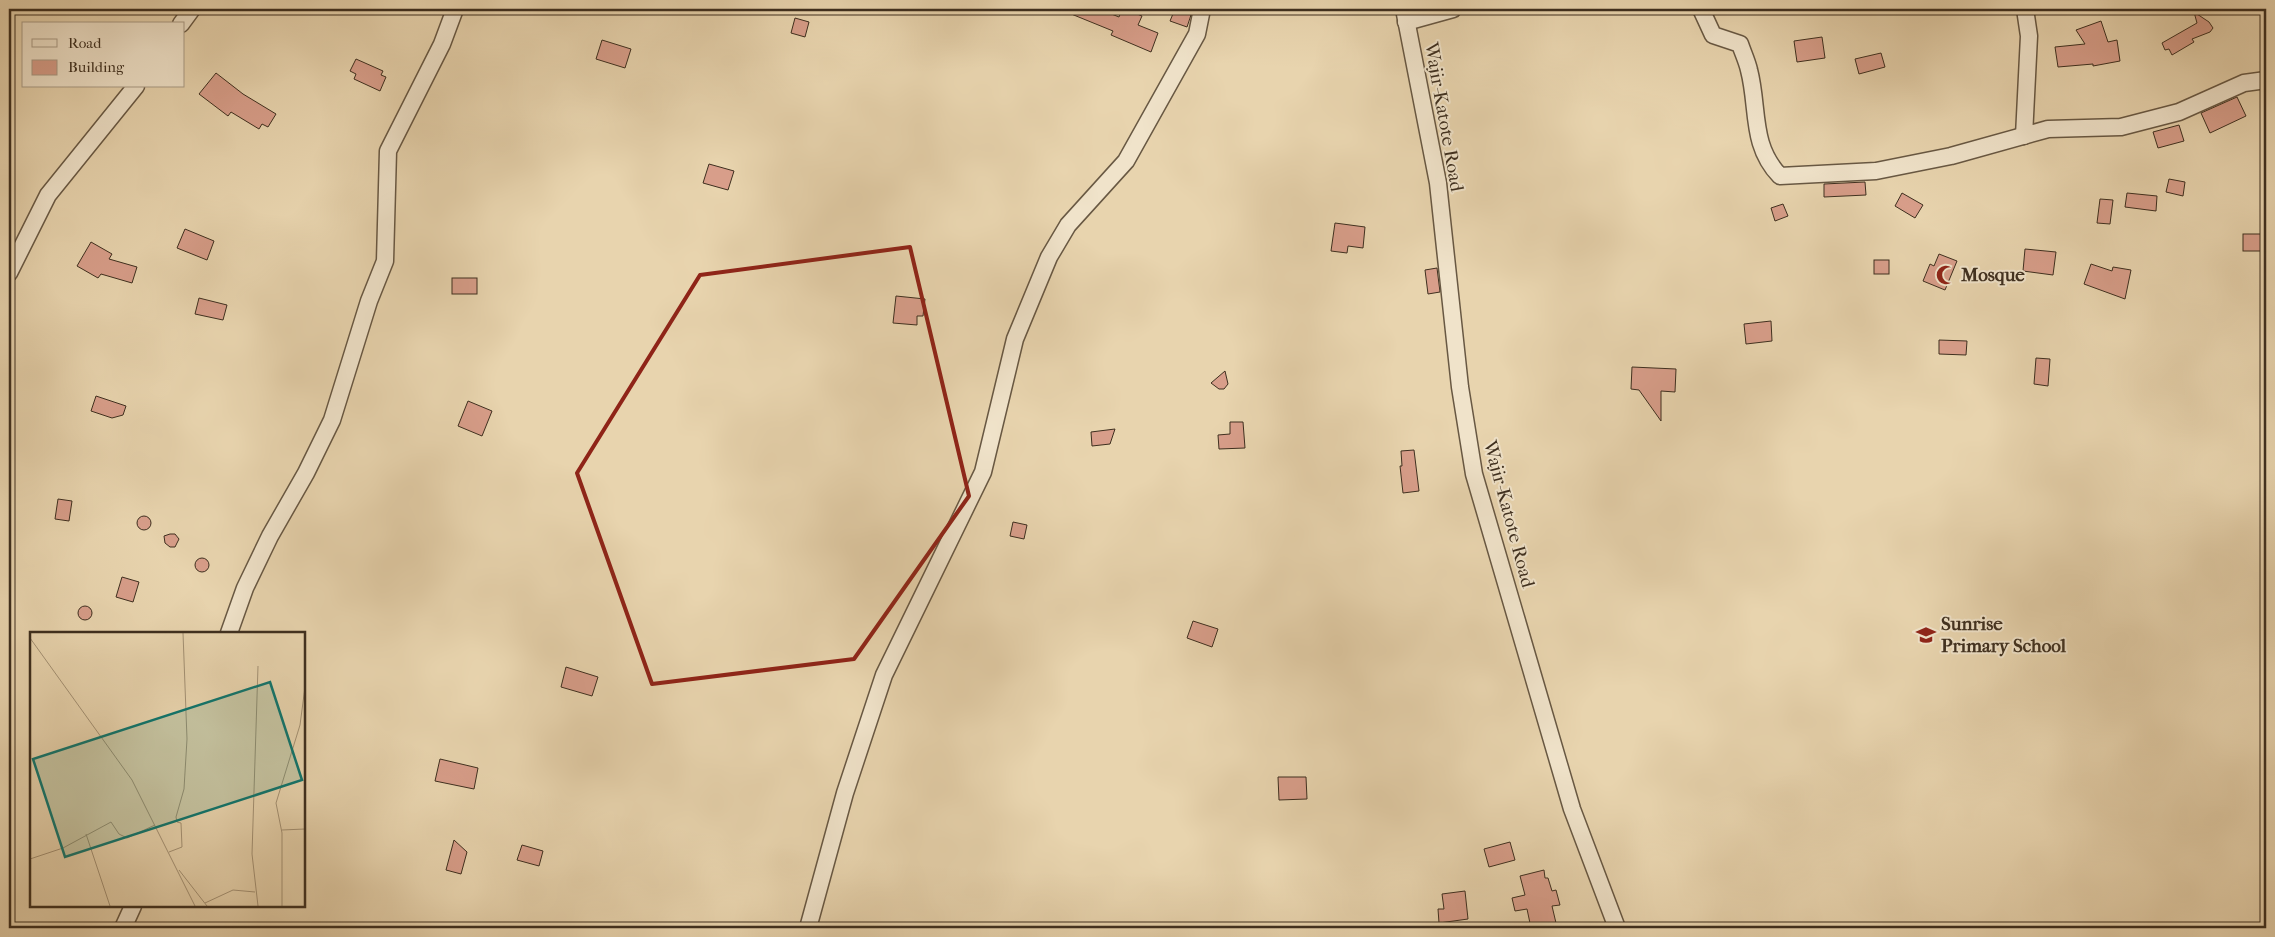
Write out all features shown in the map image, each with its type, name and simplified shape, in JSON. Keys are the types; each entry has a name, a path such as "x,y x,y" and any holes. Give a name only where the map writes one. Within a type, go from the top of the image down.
{"street":[{"path":"182,22 192,9"},
{"path":"229,632 249,580 270,536 306,473 332,420 369,301 385,261 388,151 442,44 455,9"},
{"path":"808,928 845,793 884,675 983,472 1015,339 1049,257 1068,225 1126,162 1198,34 1202,9"},
{"path":"1405,15 1453,9"},
{"path":"1701,9 1713,34 1740,44 1749,71 1760,143 1768,164 1780,176 1876,170 1951,156 2048,129 2121,127 2179,112 2244,83 2266,80"},
{"path":"2024,136 2028,36 2025,9"},
{"name":"Wajir-Katote Road","path":"1405,15 1438,183 1460,387 1474,474 1572,809 1617,928"},
{"path":"9,273 48,195 134,88"},
{"path":"123,928 133,907"}],"highlighted area":[{"path":"910,247 969,496 854,659 652,684 577,473 700,275"}],"building":[{"path":"1059,9 1099,9 1119,17 1122,9 1125,9 1142,16 1138,25 1158,33 1151,52 1111,35 1113,31"},
{"path":"1175,9 1191,15 1187,27 1170,21"},
{"path":"2194,12 2209,22 2213,28 2210,32 2192,39 2194,42 2172,55 2169,49 2165,50 2162,43 2197,23"},
{"path":"795,18 809,22 805,37 791,33"},
{"path":"2101,21 2108,42 2117,40 2120,61 2093,66 2093,64 2058,67 2055,47 2085,44 2076,30"},
{"path":"1822,37 1825,58 1797,62 1794,41"},
{"path":"602,40 631,49 625,68 596,59"},
{"path":"1881,53 1885,67 1859,74 1855,59"},
{"path":"356,59 383,71 381,75 386,77 380,91 354,79 356,74 350,71"},
{"path":"216,73 243,94 276,114 268,127 262,124 259,129 231,112 228,116 199,94"},
{"path":"2237,97 2246,116 2210,133 2201,113"},
{"path":"2179,125 2184,141 2158,148 2153,132"},
{"path":"709,164 734,171 728,190 703,183"},
{"path":"2169,179 2185,182 2183,196 2166,192"},
{"path":"1865,182 1866,195 1824,197 1824,184"},
{"path":"1902,193 1923,205 1915,218 1895,206"},
{"path":"2127,193 2157,196 2156,211 2125,207"},
{"path":"2100,199 2113,200 2110,224 2097,223"},
{"path":"1783,204 1788,216 1775,221 1771,208"},
{"path":"1335,223 1365,227 1363,248 1348,246 1347,253 1331,251"},
{"path":"185,229 214,241 207,260 177,248"},
{"path":"2243,234 2266,234 2266,251 2243,251"},
{"path":"91,242 112,254 109,259 137,267 132,283 101,274 98,278 77,266"},
{"path":"2025,249 2056,252 2053,275 2023,271"},
{"path":"1939,254 1957,261 1945,290 1923,281 1930,264 1934,266"},
{"path":"1874,260 1889,260 1889,274 1874,274"},
{"path":"2091,264 2112,271 2113,267 2131,270 2125,299 2084,284"},
{"path":"1437,268 1440,292 1428,294 1425,270"},
{"path":"452,278 477,278 477,294 452,294"},
{"path":"896,296 925,299 923,316 917,316 917,325 893,323"},
{"path":"199,298 227,305 223,320 195,314"},
{"path":"1771,321 1772,341 1746,344 1744,324"},
{"path":"1939,340 1967,341 1966,355 1939,354"},
{"path":"2036,358 2050,359 2048,386 2034,384"},
{"path":"1632,367 1676,369 1675,392 1661,391 1661,421 1639,390 1631,389"},
{"path":"1225,371 1228,384 1224,389 1219,389 1211,383"},
{"path":"96,396 126,406 123,415 112,418 91,411"},
{"path":"468,401 492,411 482,436 458,426"},
{"path":"1230,422 1243,422 1245,448 1219,449 1218,435 1230,434"},
{"path":"1115,429 1110,444 1092,446 1091,432"},
{"path":"1414,450 1419,491 1403,493 1400,466 1402,466 1401,451"},
{"path":"58,499 72,501 69,521 55,519"},
{"path":"141,516 147,516 151,523 147,530 141,530 137,526 137,520"},
{"path":"1013,522 1027,525 1024,539 1010,536"},
{"path":"175,534 179,539 175,547 170,547 165,543 164,536"},
{"path":"202,558 207,560 209,565 207,570 202,572 197,570 195,565 197,560"},
{"path":"122,577 139,582 133,602 116,597"},
{"path":"82,606 88,606 92,613 88,620 82,620 78,616 78,610"},
{"path":"1193,621 1218,629 1212,647 1187,638"},
{"path":"566,667 598,677 592,696 561,687"},
{"path":"440,759 478,768 474,789 435,781"},
{"path":"1278,777 1306,777 1307,799 1279,800"},
{"path":"454,840 467,852 461,874 446,870"},
{"path":"1510,842 1515,860 1489,867 1484,849"},
{"path":"522,845 543,851 539,866 517,860"},
{"path":"1544,870 1545,878 1548,878 1552,891 1556,890 1560,905 1552,906 1556,923 1531,928 1527,909 1515,911 1512,898 1525,895 1520,876"},
{"path":"1465,891 1468,919 1439,923 1438,909 1444,909 1442,894"}],"place":[{"name":"Mosque","path":"1946,275"},
{"name":"Sunrise Primary School","path":"1926,635"}]}
